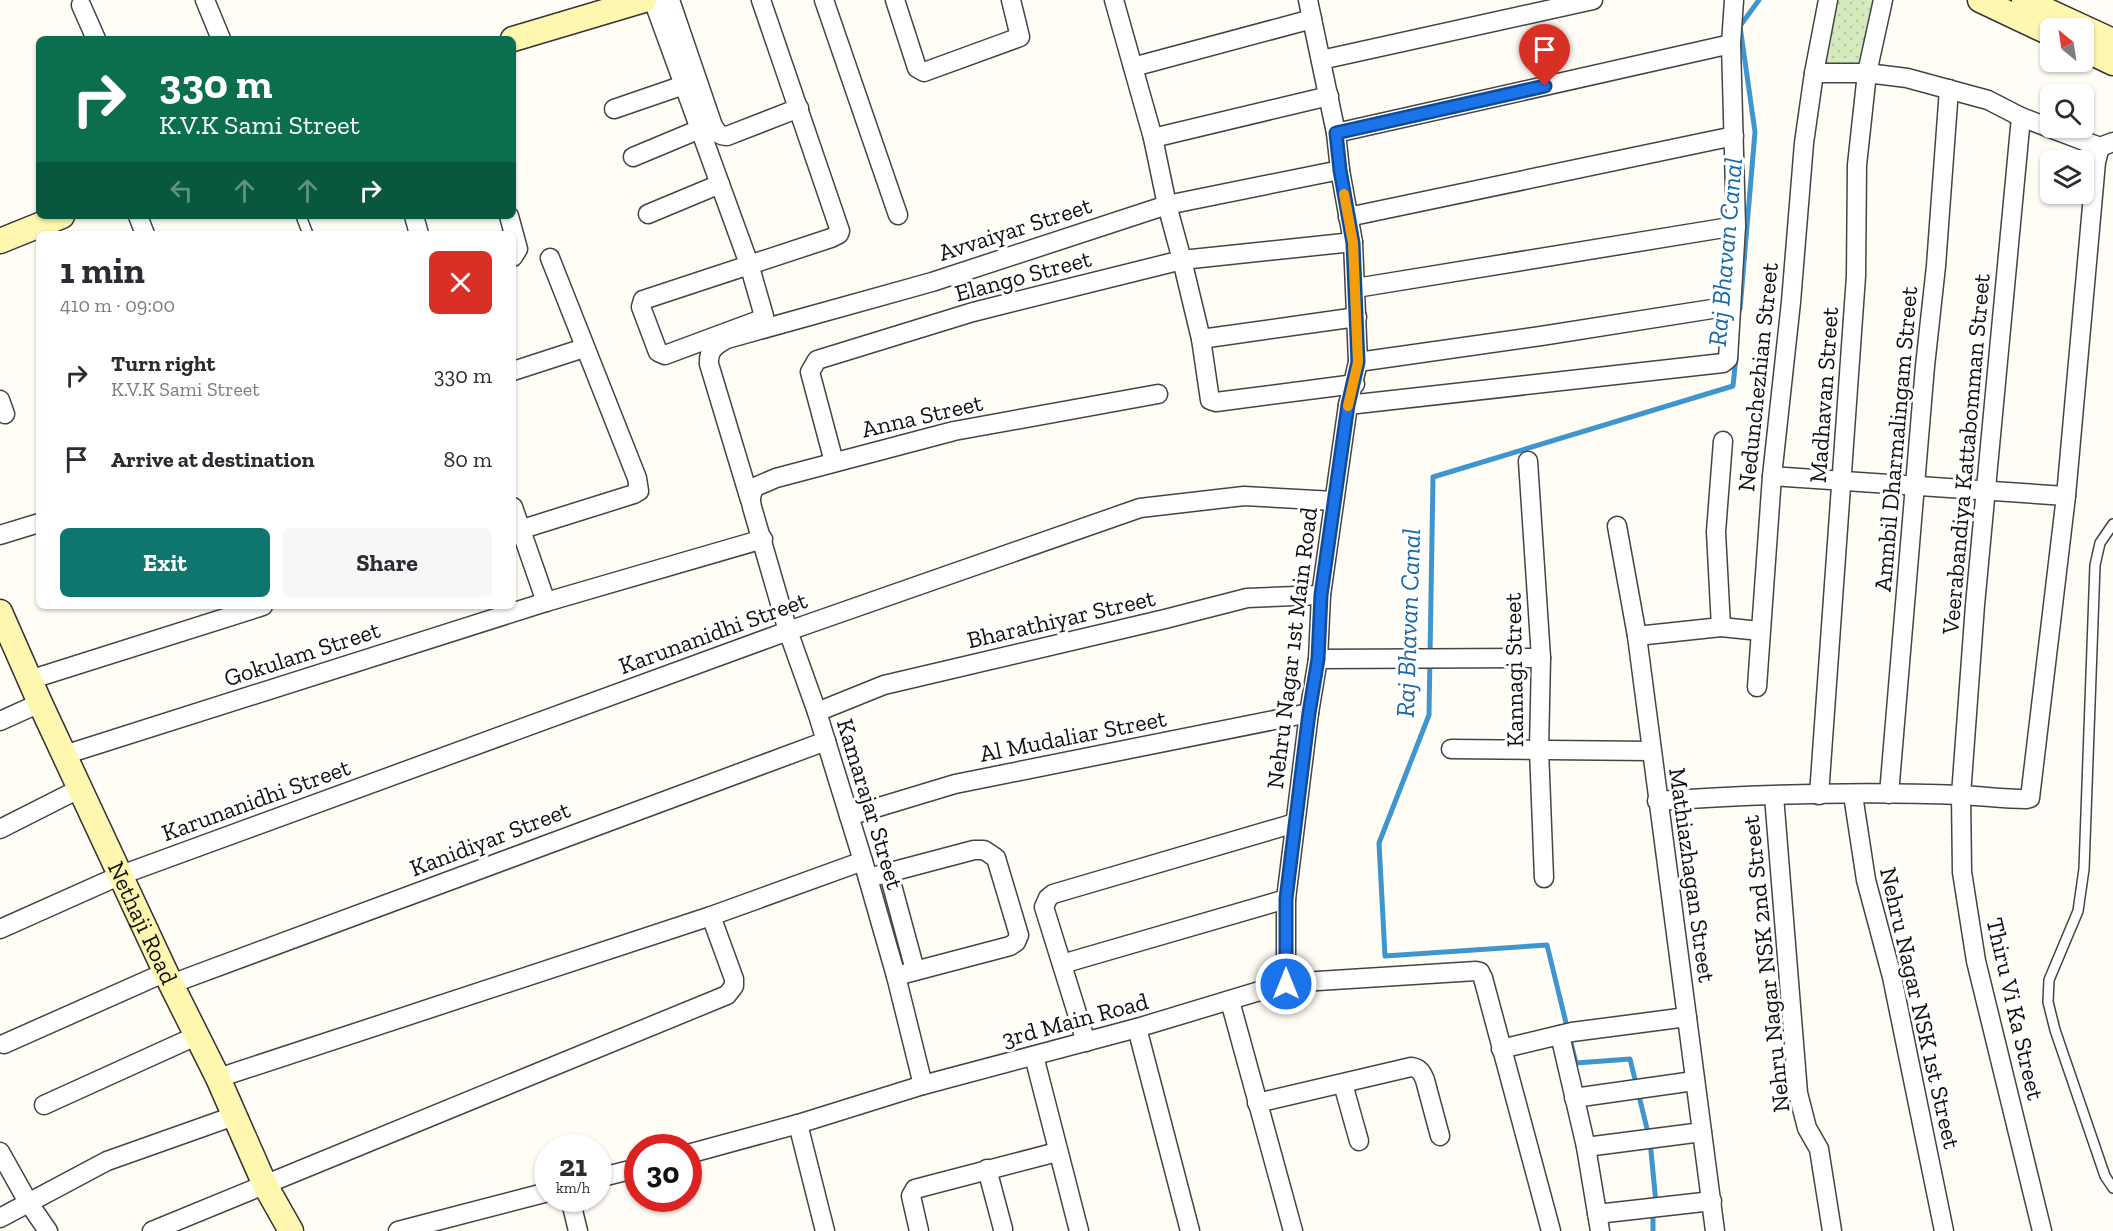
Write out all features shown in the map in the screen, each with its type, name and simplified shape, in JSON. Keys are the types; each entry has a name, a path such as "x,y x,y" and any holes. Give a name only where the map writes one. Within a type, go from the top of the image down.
{"street":[{"path":"205,0 220,36"},
{"path":"516,38 644,0"},
{"path":"653,0 749,264 764,316 762,320 665,355 658,352 641,307 643,300 749,264 831,238 840,231 761,0"},
{"path":"670,0 712,126 717,133 727,136 799,108"},
{"path":"824,0 898,214"},
{"path":"895,0 917,68 924,72 1020,37 1011,0"},
{"path":"1114,0 1153,138 1167,205 1201,339 1210,400 1216,402 1354,384"},
{"name":"Nehru Nagar 1st Main Road","path":"1286,984 1286,899 1318,659 1321,595 1348,405 1358,362 1353,243 1336,133 1308,0"},
{"path":"1321,60 1593,0"},
{"path":"1348,405 1727,361 1736,226 1731,44 1734,0"},
{"name":"Nedunchezhian Street","path":"1757,687 1772,476 1791,302 1804,143 1828,0"},
{"name":"Madhavan Street","path":"1819,795 1856,276 1857,165 1867,73 1883,0"},
{"path":"1980,0 2040,28"},
{"path":"2024,0 2113,41"},
{"path":"81,5 95,36"},
{"path":"1133,67 1312,19"},
{"path":"1336,133 1731,44"},
{"path":"2094,54 2113,63"},
{"path":"1657,801 1730,796 1889,794 2030,798 2066,496 2096,162 2107,144 2021,117 1988,100 1907,78 1867,73 1814,73"},
{"path":"614,109 684,85"},
{"name":"Amnbil Dharmalingam Street","path":"1889,794 1925,366 1936,266 1949,89"},
{"path":"1153,138 1329,96"},
{"name":"Veerabandiya Kattabomman Street","path":"1961,795 1986,490 2021,117"},
{"path":"633,157 700,129"},
{"path":"1348,217 1734,136"},
{"name":"Avvaiyar Street","path":"750,500 709,364 710,351 728,339 932,282 1167,205 1340,170"},
{"path":"648,214 720,184"},
{"path":"0,241 55,219"},
{"path":"1356,288 1736,226"},
{"name":"Elango Street","path":"834,462 810,372 817,360 973,312 1182,260 1353,243"},
{"path":"546,602 517,531 639,491 637,478 550,258"},
{"path":"1358,362 1731,306"},
{"path":"1201,339 1357,317"},
{"path":"516,370 584,348"},
{"name":"Anna Street","path":"750,500 755,487 763,482 834,462 954,431 1158,394"},
{"path":"1721,627 1716,532 1723,441"},
{"name":"Kannagi Street","path":"1528,461 1541,658 1539,749 1544,879"},
{"path":"1772,476 2066,496"},
{"name":"Karunanidhi Street","path":"0,929 121,875 789,631 1140,508 1244,496 1334,501"},
{"path":"750,500 763,539"},
{"path":"0,535 36,524"},
{"name":"Mathiazhagan Street","path":"1617,526 1637,636 1650,751 1715,1231"},
{"name":"Gokulam Street","path":"64,755 546,602 763,539"},
{"name":"Kamarajar Street","path":"763,539 789,631 818,712 865,870 896,976 923,1085"},
{"name":"Bharathiyar Street","path":"818,712 884,685 1247,598 1321,595"},
{"path":"30,680 254,609"},
{"name":"Nethaji Road","path":"0,612 64,755 218,1078 266,1185 291,1231"},
{"path":"1637,636 1721,627 1760,631"},
{"path":"1318,659 1541,658"},
{"path":"0,721 40,703"},
{"name":"Al Mudaliar Street","path":"849,816 956,784 1309,713"},
{"name":"Kanidiyar Street","path":"4,1044 169,978 826,741"},
{"path":"1451,749 1650,751"},
{"path":"0,829 80,789"},
{"name":"Nehru Nagar NSK 1st Street","path":"1853,795 1866,880 1892,977 1944,1231"},
{"name":"Thiru Vi Ka Street","path":"1961,795 1962,872 1976,961 2042,1231"},
{"name":"Nehru Nagar NSK 2nd Street","path":"1774,796 1798,1093 1807,1128 1819,1149 1832,1231"},
{"path":"1086,1042 1044,907 1048,898 1053,894 1295,823"},
{"path":"218,1078 711,916 865,870 889,874 974,850 990,853 996,858 1019,935 1016,942 1010,946 896,976"},
{"path":"889,874 915,970"},
{"path":"1062,964 1286,899"},
{"path":"152,1231 727,994 734,986 734,979 711,916"},
{"name":"3rd Main Road","path":"702,1150 798,1124 923,1085 1137,1028 1286,984 1480,972 1501,1049"},
{"path":"1230,1000 1293,1231"},
{"path":"1551,1231 1501,1049 1560,1035 1687,1017"},
{"path":"1137,1028 1190,1231"},
{"path":"1560,1035 1586,1147 1598,1222 1712,1201"},
{"path":"44,1105 196,1036"},
{"path":"1034,1056 1079,1231"},
{"path":"1257,1103 1417,1067 1425,1080 1440,1136"},
{"path":"1574,1098 1694,1081"},
{"path":"1343,1084 1359,1141"},
{"path":"0,1218 107,1161 234,1116"},
{"path":"798,1124 825,1231"},
{"path":"1586,1147 1702,1132"},
{"path":"0,1152 28,1202 48,1231"},
{"path":"920,1231 911,1196 915,1189 1057,1152"},
{"path":"987,1169 1003,1229"},
{"path":"398,1231 466,1222 534,1197"},
{"path":"573,1212 578,1231"}],"lane":[{"path":"2113,524 2100,543 2095,565 2084,869 2078,911 2049,980 2048,1002 2055,1030 2105,1176 2113,1188"}],"green space":[{"path":"1836,0 1874,0 1861,68 1818,68"}],"waterway":[{"name":"Raj Bhavan Canal","path":"1740,309 1755,132 1740,26 1759,0"},
{"name":"Raj Bhavan Canal","path":"1568,1031 1547,945 1385,956 1379,843 1429,715 1433,477 1733,386 1736,357"},
{"name":"Raj Bhavan Canal","path":"1571,1043 1576,1063 1630,1059 1650,1141 1656,1203"},
{"name":"Raj Bhavan Canal","path":"1653,1212 1653,1231"}],"slow traffic":[{"path":"1344,194 1353,243 1358,362 1348,406"}],"route":[{"path":"1286,984 1286,899 1318,659 1321,595 1348,405 1358,362 1353,243 1336,133 1545,86"}]}
